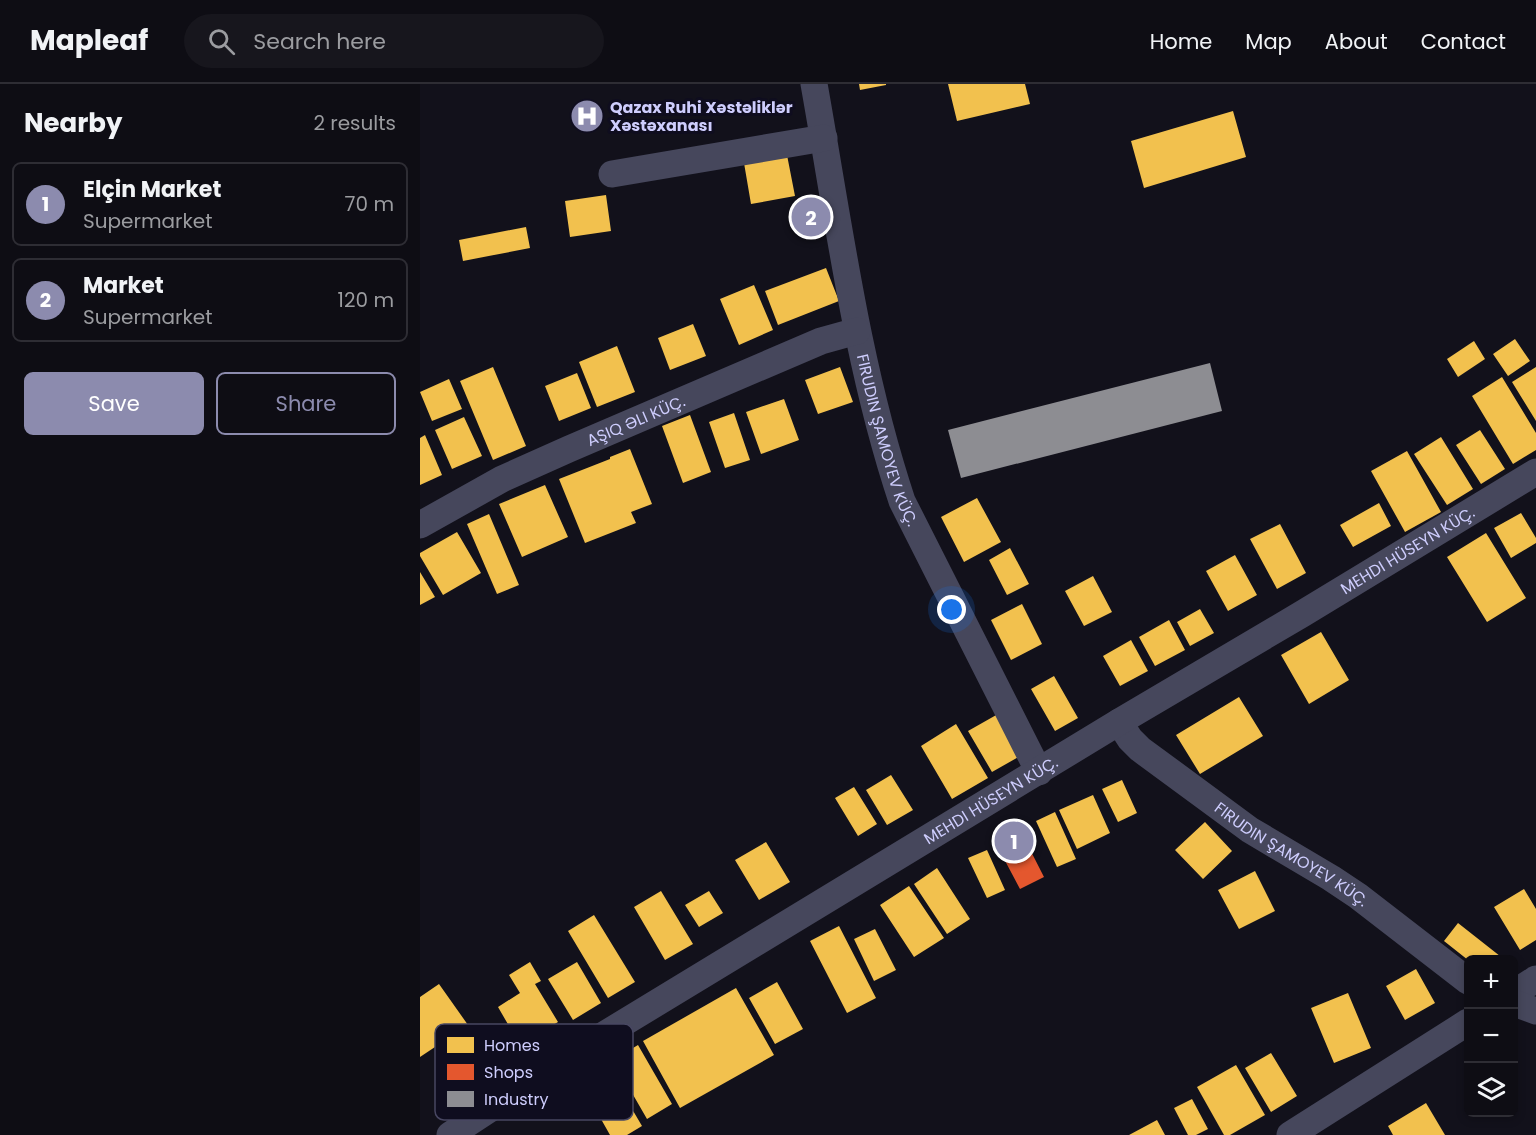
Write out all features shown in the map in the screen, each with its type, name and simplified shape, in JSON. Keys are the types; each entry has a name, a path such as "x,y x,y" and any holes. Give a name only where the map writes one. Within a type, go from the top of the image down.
{"street":[{"name":"FIRUDIN ŞAMOYEV KÜÇ.","path":"814,84 857,331 888,459 902,501 1039,772"},
{"path":"612,174 824,138"},
{"path":"420,525 502,480 569,449 810,345 857,331"},
{"name":"MEHDI HÜSEYN KÜÇ.","path":"622,1024 1536,472"},
{"name":"FIRUDIN ŞAMOYEV KÜÇ.","path":"1119,722 1140,749 1210,801 1250,830 1358,896 1464,978"},
{"path":"1518,990 1536,979"},
{"path":"1518,1004 1536,1011"},
{"path":"1290,1135 1464,1025"},
{"name":"MEHDI HÜSEYN KÜÇ.","path":"450,1135 473,1120"}],"building: Homes":[{"path":"859,84 886,84 886,85 860,90"},
{"path":"948,84 1025,84 1030,104 957,121"},
{"path":"1233,111 1246,157 1144,188 1131,141"},
{"path":"787,155 795,196 751,204 744,163"},
{"path":"606,195 611,231 570,237 565,201"},
{"path":"526,227 530,248 463,261 459,240"},
{"path":"826,268 839,301 778,325 765,291"},
{"path":"754,285 773,330 739,345 720,299"},
{"path":"693,324 706,356 670,370 658,338"},
{"path":"1515,339 1530,361 1508,376 1493,354"},
{"path":"1474,341 1485,359 1458,377 1447,359"},
{"path":"617,346 635,392 597,407 579,362"},
{"path":"493,367 526,446 493,460 460,381"},
{"path":"840,367 853,402 818,414 805,380"},
{"path":"1536,367 1536,421 1512,382"},
{"path":"577,373 591,408 559,421 545,386"},
{"path":"1502,377 1536,433 1536,450 1513,464 1472,396"},
{"path":"449,379 462,409 432,421 420,392"},
{"path":"784,399 799,440 761,454 746,412"},
{"path":"734,413 750,460 725,468 709,422"},
{"path":"690,415 711,472 683,483 662,426"},
{"path":"464,417 482,456 452,469 435,430"},
{"path":"1480,430 1505,469 1481,484 1456,445"},
{"path":"425,435 442,475 420,485 420,438"},
{"path":"1441,437 1473,489 1447,505 1414,454"},
{"path":"630,449 652,504 631,512 636,523 585,543 559,479"},
{"path":"1407,451 1441,512 1405,532 1371,471"},
{"path":"545,485 568,537 522,557 499,504"},
{"path":"977,498 1001,542 964,562 941,517"},
{"path":"1379,503 1391,526 1353,547 1340,525"},
{"path":"1521,513 1536,538 1536,543 1511,558 1494,528"},
{"path":"489,514 519,585 497,594 467,524"},
{"path":"1280,524 1306,573 1277,589 1250,539"},
{"path":"457,532 481,573 443,595 420,553"},
{"path":"1486,533 1526,598 1487,622 1447,557"},
{"path":"1010,548 1029,584 1007,595 989,560"},
{"path":"1235,555 1257,595 1228,611 1206,571"},
{"path":"420,572 435,597 420,605"},
{"path":"1093,576 1112,612 1084,626 1065,591"},
{"path":"1022,604 1042,644 1011,660 991,620"},
{"path":"1200,609 1214,633 1190,646 1177,622"},
{"path":"1169,620 1185,650 1155,666 1139,637"},
{"path":"1321,632 1349,680 1309,704 1281,655"},
{"path":"1131,640 1148,671 1120,686 1103,656"},
{"path":"1054,676 1078,718 1055,731 1031,689"},
{"path":"1239,697 1263,736 1200,774 1176,735"},
{"path":"998,714 1022,755 992,772 968,731"},
{"path":"956,724 988,778 952,799 921,746"},
{"path":"891,775 913,810 887,825 866,790"},
{"path":"1122,780 1137,813 1118,822 1102,789"},
{"path":"854,787 877,824 858,836 835,798"},
{"path":"1093,795 1110,833 1077,849 1059,810"},
{"path":"1055,812 1076,859 1057,867 1036,821"},
{"path":"1205,822 1232,851 1203,879 1175,850"},
{"path":"766,842 790,882 759,900 735,860"},
{"path":"987,850 1005,890 987,898 968,858"},
{"path":"937,868 970,919 947,934 914,884"},
{"path":"1255,871 1275,911 1239,929 1218,890"},
{"path":"909,886 944,938 914,957 880,905"},
{"path":"1524,889 1536,909 1536,940 1520,950 1494,907"},
{"path":"661,891 693,944 665,960 634,907"},
{"path":"709,891 723,913 699,927 685,905"},
{"path":"594,915 635,982 608,998 568,931"},
{"path":"1458,923 1499,955 1464,955 1464,957 1444,941"},
{"path":"839,926 876,998 847,1013 810,941"},
{"path":"875,929 896,970 874,981 854,939"},
{"path":"530,962 541,981 535,984 558,1022 555,1024 508,1024 498,1007 520,993 509,975"},
{"path":"577,962 601,1003 573,1020 548,979"},
{"path":"1416,969 1435,1003 1405,1020 1386,986"},
{"path":"777,982 803,1029 775,1044 749,998"},
{"path":"439,984 467,1024 435,1024 435,1047 420,1057 420,997"},
{"path":"736,988 774,1055 680,1108 643,1041"},
{"path":"1348,993 1371,1048 1334,1063 1311,1008"},
{"path":"638,1045 672,1104 647,1119 633,1095 633,1048"},
{"path":"1271,1053 1297,1096 1271,1112 1245,1068"},
{"path":"1236,1065 1265,1115 1230,1135 1224,1135 1197,1087"},
{"path":"1192,1099 1208,1129 1196,1135 1188,1135 1174,1108"},
{"path":"1426,1103 1445,1135 1393,1135 1388,1126"},
{"path":"633,1111 642,1126 627,1135 610,1135 602,1120 633,1120"},
{"path":"1157,1120 1165,1135 1129,1135"}],"building: Shops":[{"path":"815,195 823,234 805,237 797,199"},
{"path":"1018,826 1044,877 1020,889 993,838"}],"building: Industry":[{"path":"1210,363 1222,411 961,478 948,430"}],"place":[{"name":"Qazax Ruhi Xəstəliklər Xəstəxanası","path":"587,116"},
{"name":"Market","path":"811,217"},
{"name":"Elçin Market","path":"1014,841"}]}
